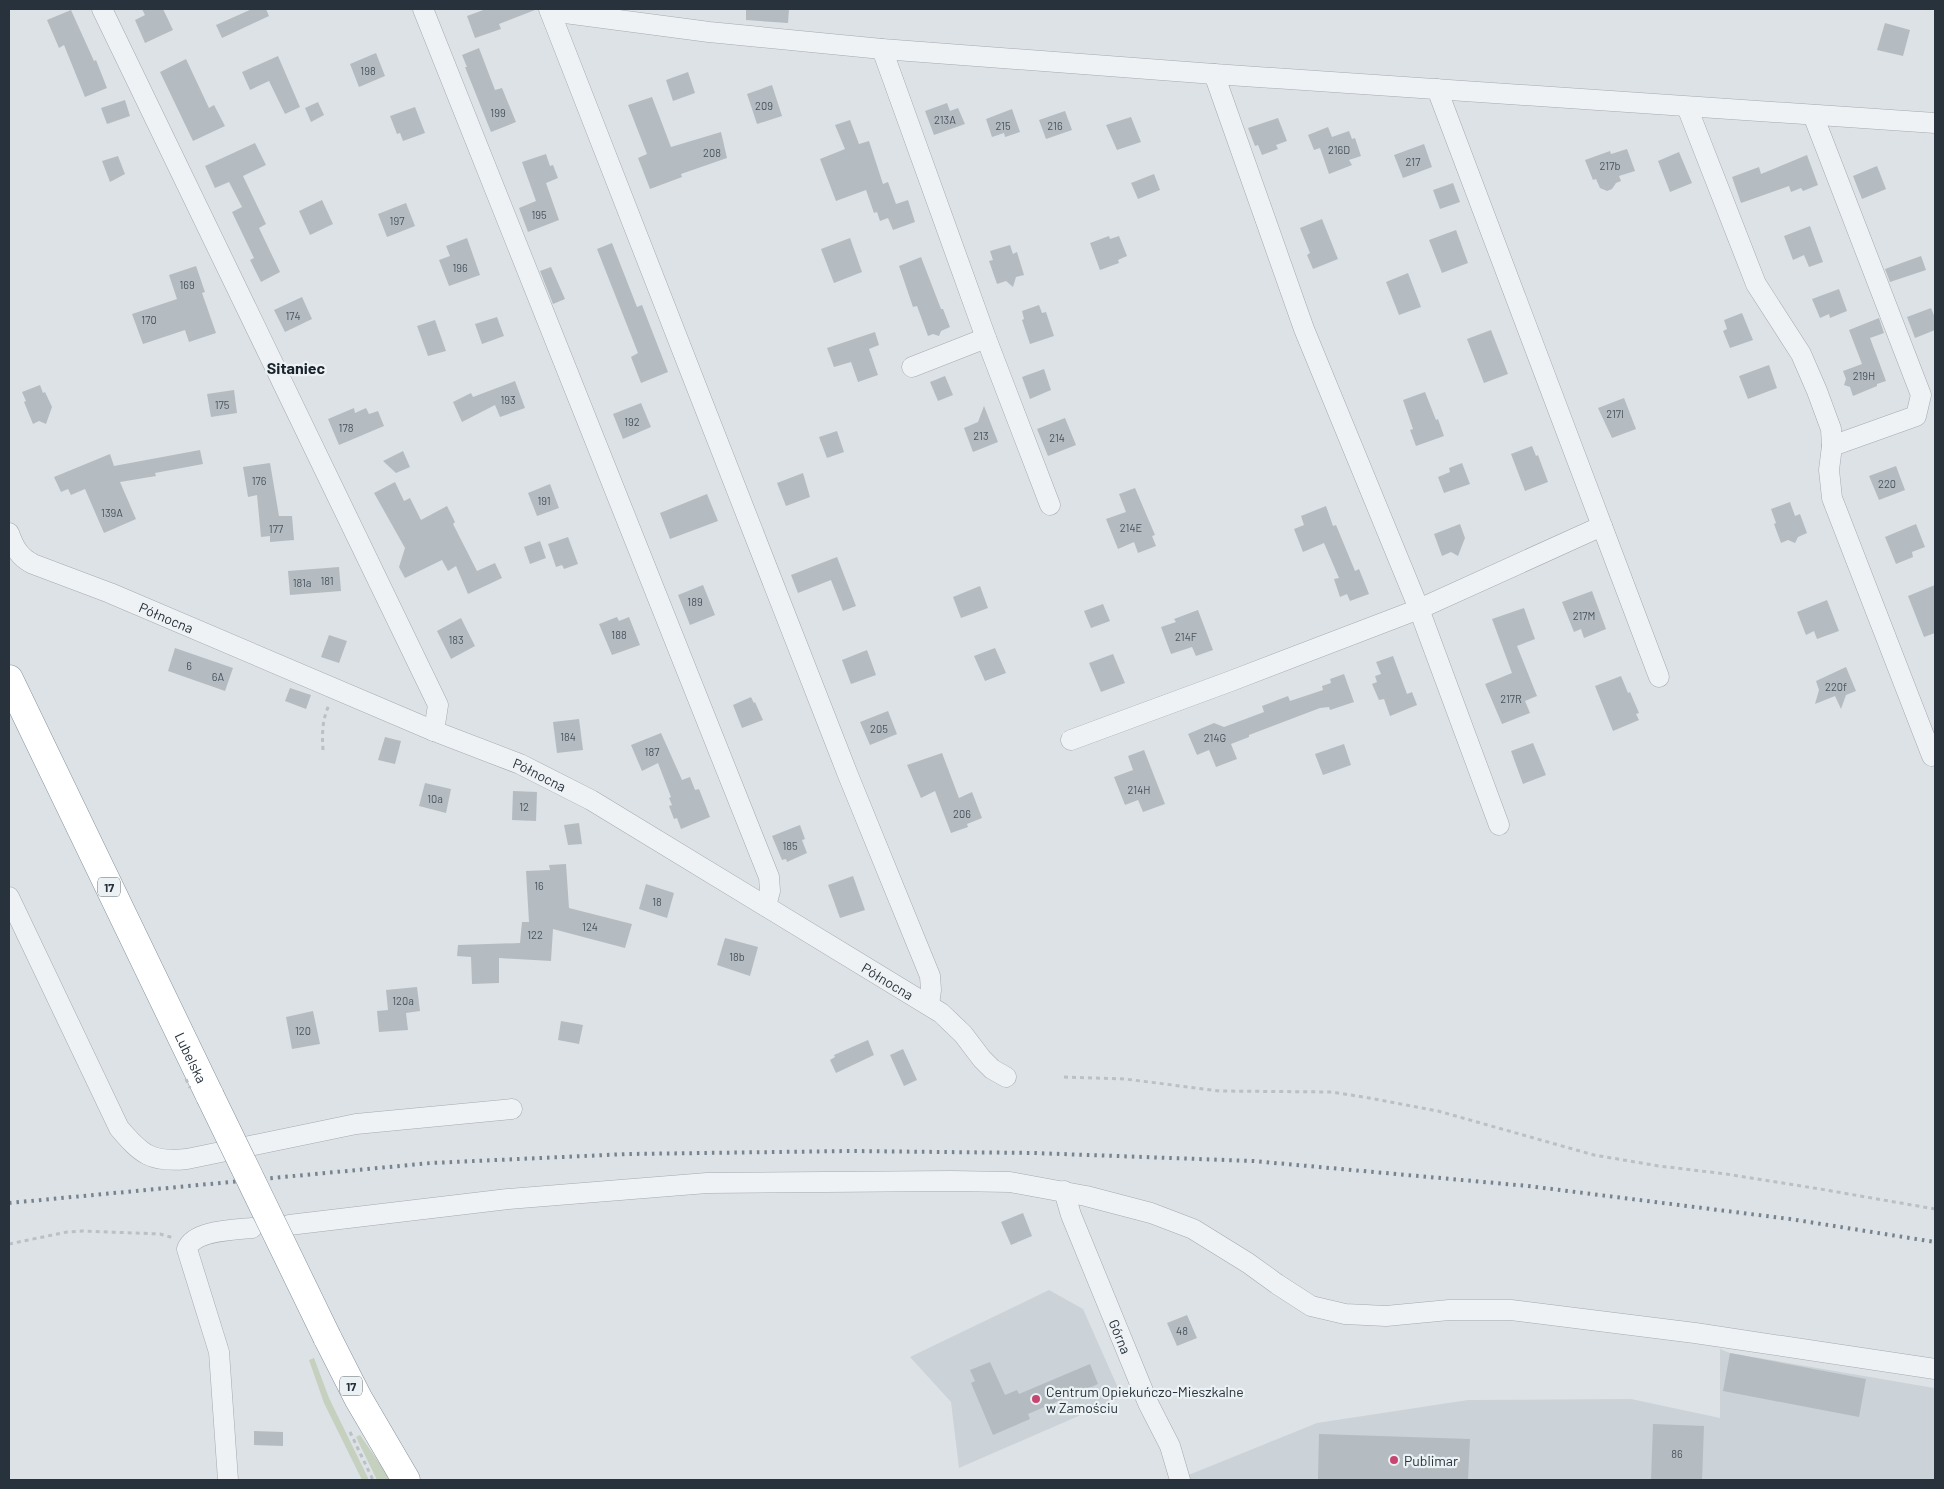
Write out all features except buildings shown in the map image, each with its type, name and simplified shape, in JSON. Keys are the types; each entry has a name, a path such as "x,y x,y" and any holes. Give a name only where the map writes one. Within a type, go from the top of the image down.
{"highway":[{"name":"Lubelska","path":"9,678 326,1337 358,1398 406,1480"},
{"name":"Lubelska","path":"379,1433 428,1480"}],"street":[{"path":"102,9 438,705 434,731"},
{"path":"423,9 769,877 770,891 766,906"},
{"path":"929,1005 932,990 930,976 848,775 550,10 709,32 882,49 1437,90 1935,123"},
{"path":"882,49 986,338 1050,505"},
{"path":"1214,74 1304,329 1419,608 1499,825"},
{"path":"1437,90 1659,678"},
{"path":"1687,107 1756,284 1802,354 1831,429 1832,446 1829,470 1832,498 1932,756"},
{"path":"1813,115 1921,395 1916,416 1832,446"},
{"path":"912,367 986,338"},
{"path":"1071,740 1231,681 1419,608 1602,526"},
{"name":"Północna","path":"9,533 17,551 24,559 110,593 434,731 520,764 591,800 929,1005 952,1022 992,1069 1006,1077"},
{"path":"9,897 119,1128 134,1146 150,1157 169,1161 187,1159 356,1124 512,1109"},
{"path":"289,1225 508,1199 707,1183 1000,1182 1064,1191 1151,1213 1193,1229 1248,1263 1311,1306 1345,1314 1386,1316 1449,1310 1510,1310 1695,1332 1935,1369"},
{"name":"Górna","path":"1064,1191 1071,1216 1141,1386 1170,1446 1180,1480"},
{"path":"228,1480 219,1352 188,1257 187,1248 189,1242 194,1238 207,1234 252,1228"}],"path":[{"path":"323,750 322,727 324,715 332,700"},
{"path":"1064,1077 1125,1079 1220,1091 1332,1092 1360,1096 1438,1111 1594,1155 1659,1166 1726,1174 1935,1209"},
{"path":"9,1244 67,1232 99,1230 160,1234 189,1242"}],"shaded area":[{"path":"1049,1290 1083,1309 1122,1397 959,1468 951,1402 910,1357"},
{"path":"1720,1349 1730,1353 1934,1388 1935,1480 1187,1480 1186,1476 1317,1423 1468,1400 1631,1399 1720,1418"}],"green space":[{"path":"314,1358 329,1398 369,1480 362,1480 324,1403 309,1360"},
{"path":"360,1435 391,1480 377,1480 356,1437"}],"railway":[{"path":"9,1203 431,1163 628,1154 851,1151 1034,1153 1253,1161 1528,1186 1790,1219 1935,1242"}],"place":[{"name":"Centrum Opiekuńczo-Mieszkalne w Zamościu","path":"1036,1399"},
{"name":"Publimar","path":"1394,1460"}],"district":[{"name":"Sitaniec","path":"296,367"}]}
